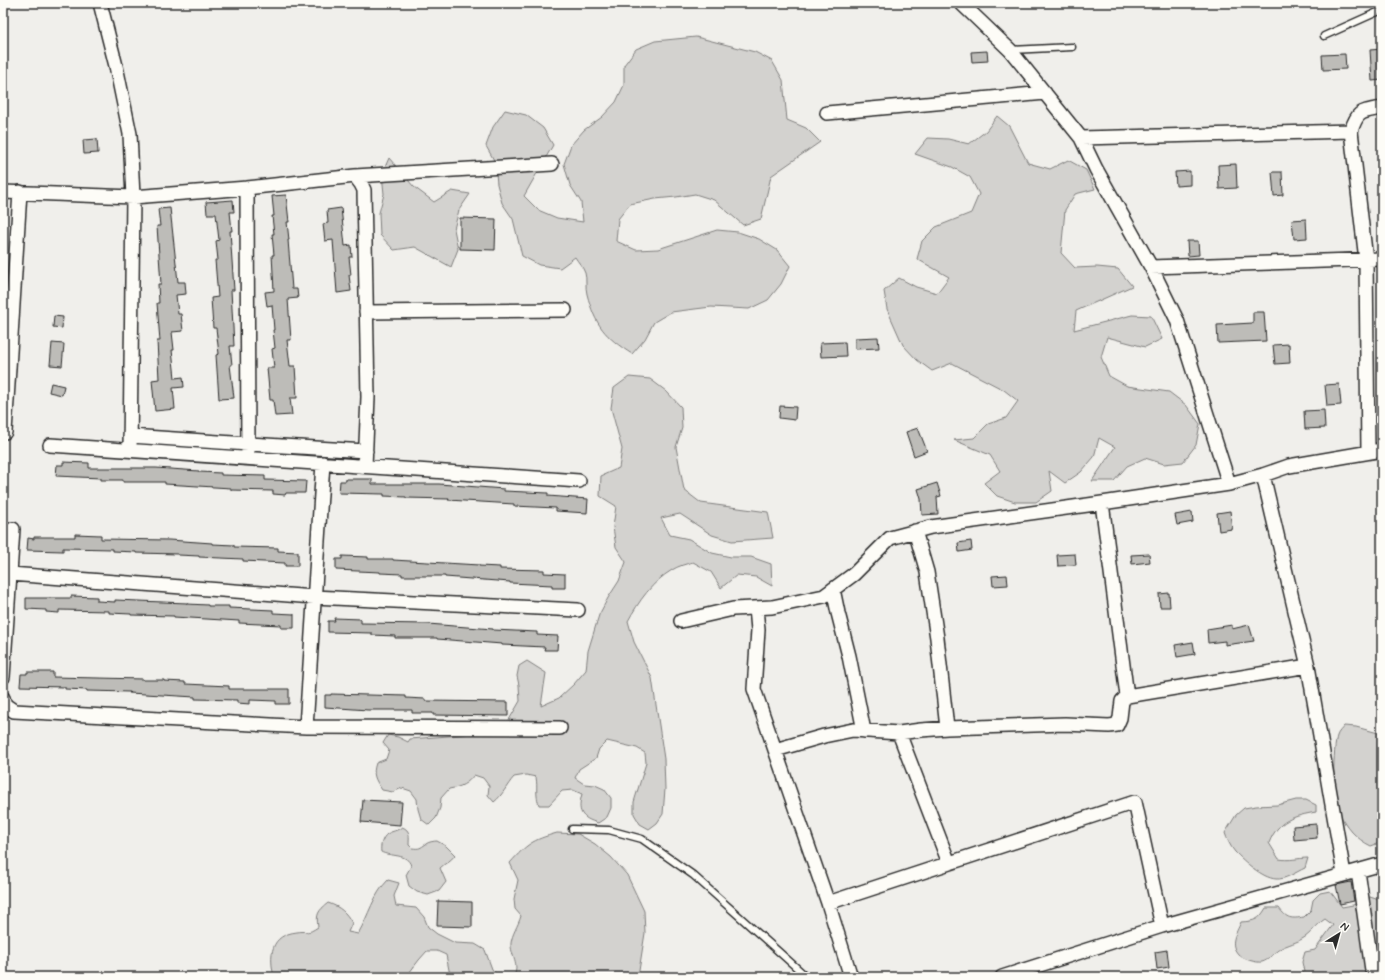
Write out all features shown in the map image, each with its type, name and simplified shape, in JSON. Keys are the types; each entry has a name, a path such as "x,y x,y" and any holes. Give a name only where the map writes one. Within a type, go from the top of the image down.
{"street":[{"path":"100,3 116,66 130,134 133,197 130,450"},
{"path":"962,4 1010,50 1081,138 1096,169 1151,267 1177,320 1229,484"},
{"path":"827,113 1045,93"},
{"path":"1368,452 1366,260 1351,131 1356,117 1362,112 1382,108"},
{"path":"1081,138 1351,131"},
{"path":"3,192 133,197 247,188 355,176 552,164"},
{"path":"355,176 364,190 368,397 365,466"},
{"path":"247,188 248,458"},
{"path":"3,432 5,432 20,192"},
{"path":"1151,267 1382,259"},
{"path":"366,312 566,310"},
{"path":"130,436 366,451"},
{"path":"50,445 579,481"},
{"path":"681,621 733,609 772,607 824,596 854,574 890,538 931,527 1229,484 1289,466 1382,450"},
{"path":"306,727 323,464"},
{"path":"1263,475 1308,666 1344,874"},
{"path":"1102,503 1127,696"},
{"path":"3,677 13,530"},
{"path":"916,531 927,572 937,638 947,728"},
{"path":"10,574 314,597 578,610"},
{"path":"833,589 849,656 864,731"},
{"path":"756,608 758,630 754,689 828,903 851,977"},
{"path":"774,750 824,736 853,730 899,733 947,728 1065,724 1117,725 1120,718 1122,701 1127,696 1308,666"},
{"path":"3,698 5,705 14,711 306,727 560,728"},
{"path":"899,733 949,863"},
{"path":"828,903 1135,802 1162,926"},
{"path":"1002,977 1162,926 1382,864"},
{"path":"1358,870 1374,977"}],"lane":[{"path":"962,4 978,3"},
{"path":"1324,36 1382,10"},
{"path":"1010,50 1072,46"},
{"path":"572,829 609,830 642,839 693,875 807,977"}],"shaded area":[{"path":"696,37 755,52 772,61 783,80 787,120 806,128 820,142 771,176 761,219 743,225 714,200 695,194 630,204 618,219 616,241 636,250 658,249 717,230 738,232 759,239 777,250 790,266 781,284 768,300 749,309 711,307 671,312 654,322 645,339 632,354 615,342 602,329 590,305 586,289 585,273 575,257 560,268 539,265 522,256 513,219 502,203 497,184 495,162 486,146 493,127 505,110 526,115 543,128 553,145 524,196 538,210 557,218 583,222 581,202 570,185 564,164 571,145 584,130 602,117 616,102 624,85 624,65 636,49 655,41"},
{"path":"997,116 1009,126 1028,163 1050,169 1068,160 1086,170 1095,189 1075,194 1065,210 1061,253 1075,268 1097,267 1118,269 1132,286 1076,311 1074,330 1132,315 1151,316 1162,339 1145,347 1107,337 1101,357 1109,376 1127,386 1169,392 1186,405 1200,424 1196,445 1183,462 1164,464 1145,458 1127,466 1114,481 1092,481 1115,447 1099,438 1094,457 1081,472 1065,483 1049,471 1052,491 1036,502 1015,502 997,496 984,483 1000,471 990,455 954,440 974,438 988,424 1006,418 1018,401 1004,390 952,363 932,371 917,360 903,345 887,309 884,291 899,278 916,287 937,293 949,277 917,259 922,241 936,227 971,213 979,194 970,177 952,167 915,154 928,138 948,139 969,144 986,131"},
{"path":"389,158 414,187 434,202 452,191 470,194 459,210 454,229 458,249 451,267 415,247 394,250 380,235 379,213 384,194 382,174"},
{"path":"629,377 650,379 666,391 681,407 682,428 676,447 684,490 701,503 768,512 773,538 732,541 712,535 680,514 661,518 670,535 689,539 712,553 731,557 751,557 771,564 772,586 756,577 737,575 721,588 711,572 693,562 674,569 658,580 641,599 628,621 634,642 652,678 664,759 665,789 663,814 657,823 649,829 640,824 634,814 634,802 646,763 645,753 637,748 607,741 599,749 596,758 579,769 575,778 584,784 595,785 604,789 611,798 611,808 607,817 598,823 584,816 580,810 582,794 573,790 562,791 549,805 539,805 536,777 526,775 514,777 494,802 488,795 489,786 483,778 474,775 463,785 449,789 441,798 440,808 436,818 429,825 421,819 417,799 411,791 402,788 393,792 382,790 376,780 374,771 376,763 386,759 389,750 383,743 388,735 398,737 408,742 410,739 500,732 506,725 520,701 517,676 519,666 527,661 546,673 541,706 559,698 586,670 588,651 599,615 619,581 626,562 616,547 613,527 616,506 600,496 601,476 619,468 622,449 611,408 614,388"},
{"path":"1344,726 1356,727 1382,734 1382,842 1371,846 1360,840 1351,831 1341,816 1336,804 1334,785 1335,751 1339,732"},
{"path":"1296,800 1306,800 1316,805 1316,812 1301,815 1288,820 1277,829 1269,843 1279,859 1287,860 1308,858 1305,868 1279,879 1265,876 1243,860 1235,852 1225,833 1236,815 1244,808 1277,805"},
{"path":"402,827 408,832 409,845 412,848 420,848 428,843 437,841 446,846 455,855 440,868 446,882 439,891 428,895 417,892 409,886 406,875 411,866 409,862 403,857 381,852 382,842 385,836"},
{"path":"557,833 578,834 595,844 611,857 627,875 644,911 645,933 638,977 513,977 516,965 511,943 521,916 515,909 514,899 518,880 510,863 530,844"},
{"path":"388,880 399,883 394,896 396,906 416,908 424,917 428,927 437,934 455,943 475,944 485,950 492,969 498,977 452,977 450,975 446,955 437,951 427,951 406,977 274,977 272,969 272,954 274,947 281,937 297,932 309,932 318,927 318,913 328,903 342,910 350,919 352,923 348,932 358,934 375,899"},
{"path":"1330,891 1342,907 1353,905 1370,897 1382,901 1382,943 1372,952 1377,974 1382,974 1382,977 1293,977 1304,972 1302,962 1305,952 1315,950 1333,925 1325,919 1305,937 1280,949 1262,962 1246,959 1239,955 1236,951 1233,943 1241,922 1256,919 1266,908 1279,908 1284,914 1290,917 1304,917 1311,910 1313,900 1320,893"}],"building":[{"path":"1382,49 1382,80 1372,81 1370,50"},
{"path":"987,51 988,61 972,62 971,52"},
{"path":"1345,54 1346,69 1323,70 1322,55"},
{"path":"97,139 98,153 84,154 83,140"},
{"path":"1236,164 1237,188 1219,189 1218,165"},
{"path":"1190,171 1190,185 1176,186 1175,172"},
{"path":"1272,172 1282,172 1283,195 1274,196"},
{"path":"286,195 289,222 287,222 292,289 297,289 298,298 288,299 291,340 287,340 290,366 295,366 297,398 290,398 292,415 275,416 273,400 270,400 267,368 274,368 272,349 275,348 272,305 267,306 265,292 274,291 272,255 274,255 272,234 274,234 272,216 274,216 272,196"},
{"path":"233,200 234,212 230,212 232,231 230,231 234,290 231,290 234,346 230,346 232,365 230,365 234,398 219,399 216,355 219,354 216,328 213,328 211,298 218,297 215,260 218,260 216,241 219,240 216,214 207,214 206,202"},
{"path":"170,208 178,282 185,282 186,294 176,295 178,314 181,314 183,331 172,332 175,378 183,377 184,387 173,388 175,409 155,411 152,380 159,379 157,341 160,341 157,303 159,303 158,284 161,284 157,226 160,226 158,209"},
{"path":"341,208 345,246 351,245 352,257 349,257 351,275 349,275 351,291 337,293 333,240 325,241 323,224 328,223 327,210"},
{"path":"460,218 496,219 495,250 460,249"},
{"path":"1306,219 1307,238 1294,239 1292,220"},
{"path":"1187,241 1198,241 1199,255 1188,256"},
{"path":"1253,312 1264,312 1266,341 1218,343 1217,325 1253,323"},
{"path":"54,316 63,317 62,328 53,327"},
{"path":"878,337 879,348 855,349 855,338"},
{"path":"845,342 846,356 821,357 820,343"},
{"path":"52,343 64,344 62,366 50,365"},
{"path":"1289,344 1290,363 1275,364 1273,345"},
{"path":"51,383 64,386 62,395 49,392"},
{"path":"1339,384 1341,405 1327,406 1325,385"},
{"path":"780,406 796,407 795,420 779,418"},
{"path":"1324,410 1325,428 1305,429 1304,411"},
{"path":"918,428 927,451 914,456 906,432"},
{"path":"63,462 89,463 89,468 156,468 221,473 221,475 265,476 265,480 306,481 305,493 286,493 285,495 273,494 273,491 231,490 231,488 165,484 165,482 123,482 123,480 101,480 101,478 56,476 57,465 63,465"},
{"path":"346,479 372,479 372,484 439,484 504,489 504,491 548,493 548,496 588,499 587,513 556,511 556,508 514,506 514,504 448,500 449,499 406,498 384,496 384,494 339,493 340,481 346,481"},
{"path":"937,483 941,496 937,497 938,514 922,515 921,499 918,489"},
{"path":"1230,511 1232,529 1219,531 1217,513"},
{"path":"1192,512 1193,522 1177,525 1175,515"},
{"path":"75,534 101,535 101,539 169,540 234,545 234,547 278,548 278,551 298,552 298,566 285,566 285,563 243,561 243,559 113,551 113,549 63,548 63,551 27,550 28,538 75,537"},
{"path":"971,541 972,550 959,552 958,543"},
{"path":"1075,554 1076,565 1058,566 1057,555"},
{"path":"1149,554 1150,562 1132,564 1131,555"},
{"path":"342,556 368,557 368,559 393,559 479,565 500,567 500,569 544,570 544,573 565,574 565,588 552,588 552,585 510,583 445,576 402,576 402,574 380,572 336,570 336,559 342,559"},
{"path":"1007,575 1008,585 993,586 992,576"},
{"path":"1169,593 1170,607 1160,607 1159,594"},
{"path":"71,596 97,597 97,601 115,602 115,600 187,603 208,606 229,606 229,608 273,610 273,613 294,614 294,628 281,628 281,625 239,623 239,621 109,613 109,611 59,610 59,613 46,612 46,610 26,609 26,598 71,598"},
{"path":"334,618 361,619 361,623 428,624 493,630 537,632 537,635 558,636 557,650 544,650 545,647 502,645 437,638 395,638 395,636 372,635 372,633 328,632 328,621 335,621"},
{"path":"1232,625 1232,629 1249,625 1254,641 1225,645 1225,641 1208,643 1207,629"},
{"path":"1193,642 1195,654 1177,657 1175,645"},
{"path":"27,672 53,672 53,677 164,680 185,682 185,684 229,686 229,689 289,689 289,704 276,704 276,701 250,700 250,704 237,703 237,700 195,699 195,697 129,693 130,692 87,691 65,689 65,687 20,686 21,674 27,674"},
{"path":"325,695 406,696 406,698 425,699 425,701 508,702 508,716 433,715 433,713 412,713 412,710 368,710 325,707"},
{"path":"363,800 402,802 400,825 361,822"},
{"path":"1316,824 1317,838 1294,840 1293,826"},
{"path":"1351,882 1354,901 1340,904 1336,885"},
{"path":"438,901 472,902 472,927 437,926"},
{"path":"1167,950 1169,967 1157,969 1155,952"}]}
